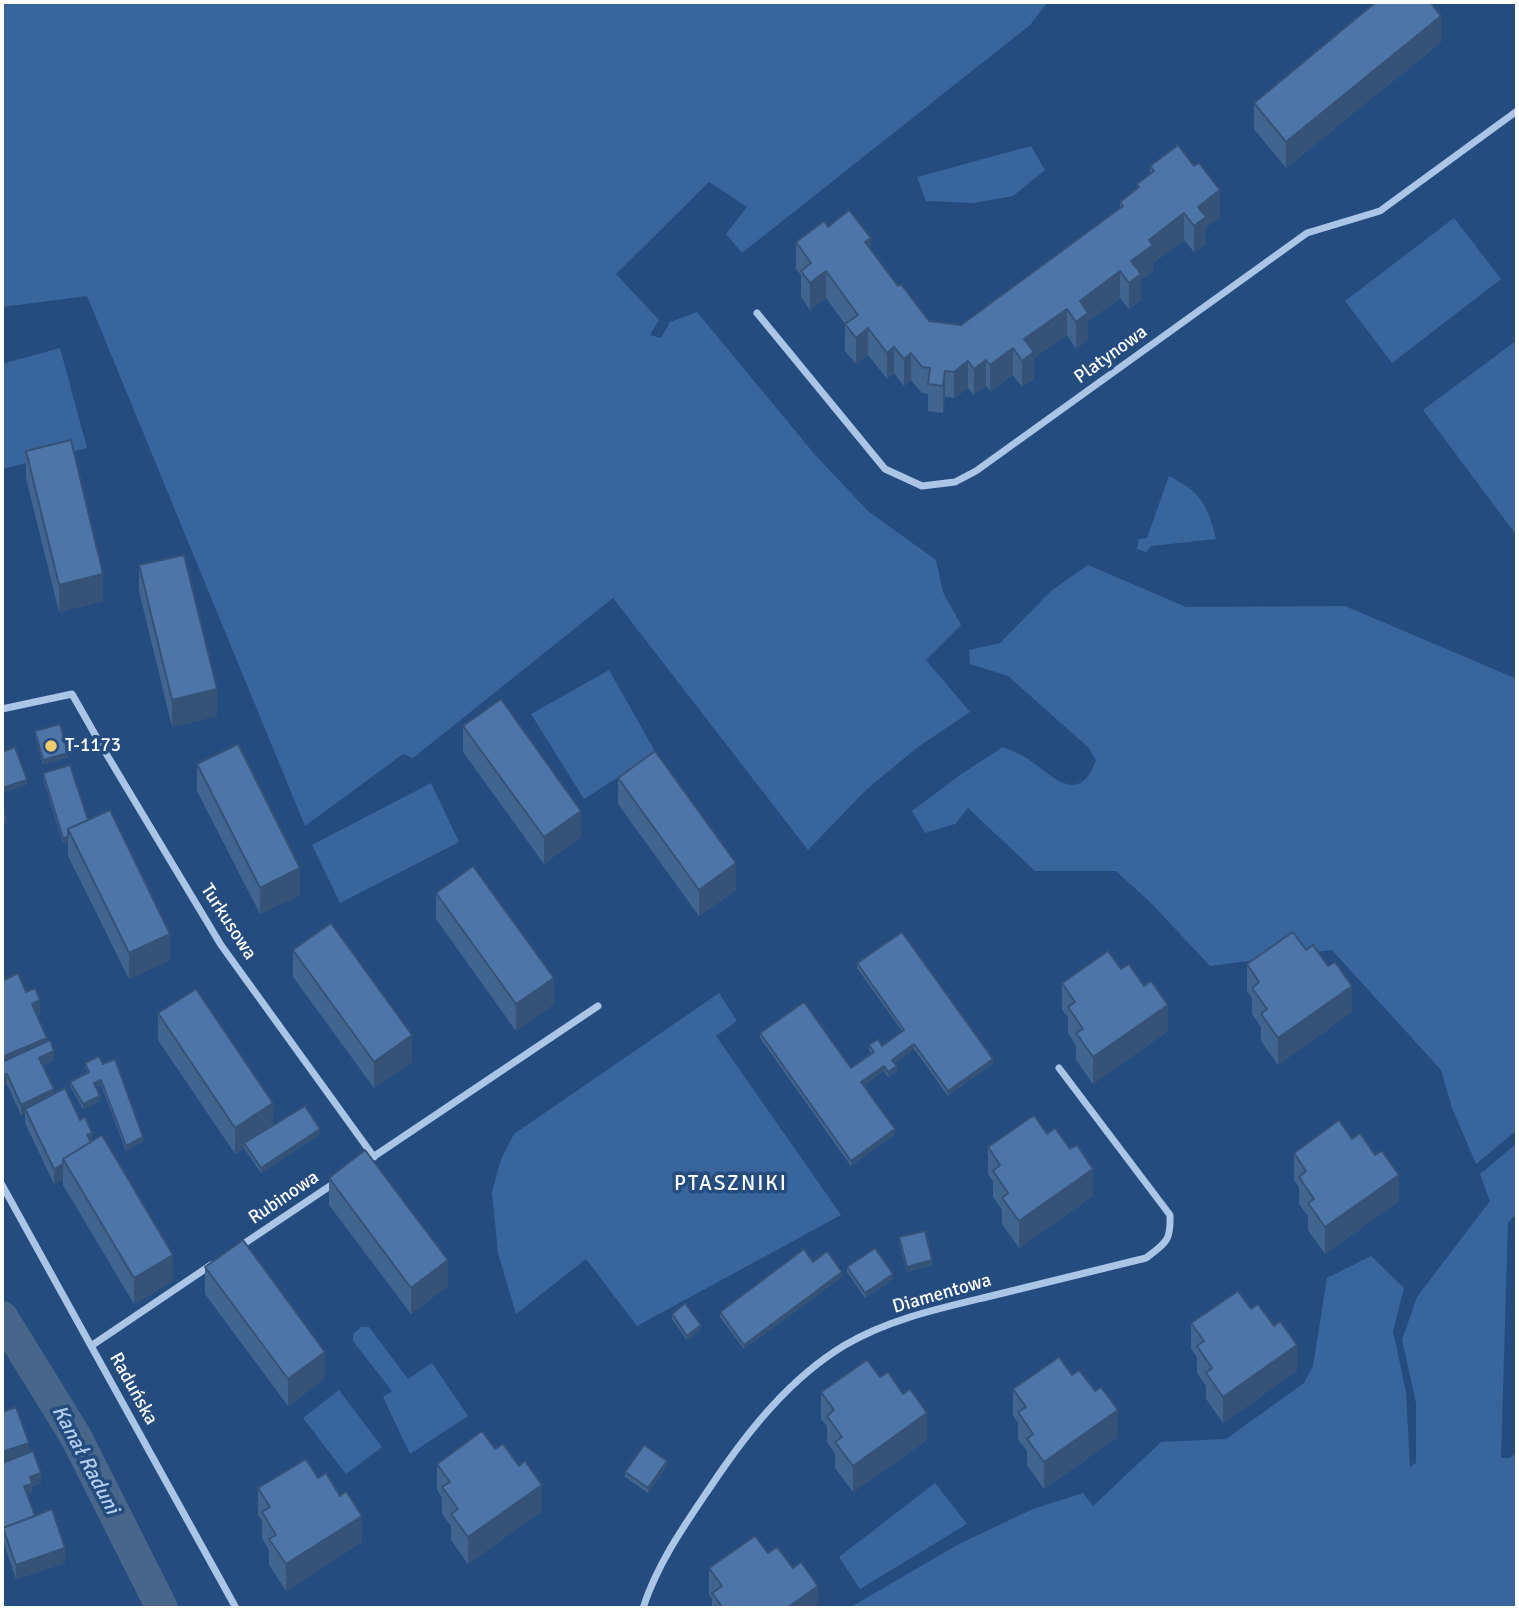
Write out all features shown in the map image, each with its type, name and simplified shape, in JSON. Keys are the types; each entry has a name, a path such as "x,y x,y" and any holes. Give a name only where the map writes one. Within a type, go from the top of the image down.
{"street":[{"name":"Platynowa","path":"757,313 885,470 922,486 955,482 976,471 1307,233 1380,211 1517,111"},
{"name":"Turkusowa","path":"2,709 72,694 221,945 374,1157"},
{"path":"362,1164 598,1006"},
{"name":"Diamentowa","path":"643,1608 650,1587 676,1537 726,1464 772,1405 807,1372 844,1345 886,1326 947,1307 1146,1258 1160,1247 1171,1233 1170,1214 1059,1068"},
{"name":"Rubinowa","path":"230,1253 339,1180"},
{"name":"Raduńska","path":"2,1185 236,1608"},
{"path":"91,1346 219,1260"}],"shaded area":[{"path":"2,2 1048,2 1030,25 742,253 726,234 747,207 709,182 616,274 659,320 650,335 661,338 670,322 697,312 816,456 868,511 936,560 943,592 961,625 926,660 970,712 918,747 867,789 808,850 613,598 413,758 403,754 305,826 87,296 2,307"},
{"path":"1031,146 1045,170 1013,196 974,203 926,201 917,177"},
{"path":"1454,218 1501,279 1392,363 1345,301"},
{"path":"1517,340 1517,536 1423,410"},
{"path":"60,348 87,448 2,469 2,364"},
{"path":"1169,476 1189,488 1202,501 1216,539 1151,546 1146,552 1137,549 1139,539 1147,538"},
{"path":"1088,565 1186,607 1345,606 1517,679 1517,1130 1476,1164 1452,1108 1441,1070 1332,950 1210,966 1151,903 1116,871 1035,871 968,808 955,824 925,833 912,811 1003,747 1025,757 1065,784 1082,782 1089,774 1096,760 1089,748 1008,676 970,664 969,650 1000,643 1051,591"},
{"path":"609,670 656,753 584,799 531,714"},
{"path":"431,783 459,842 340,903 312,845"},
{"path":"719,993 737,1021 716,1036 841,1215 637,1326 586,1259 516,1314 498,1253 492,1192 501,1159 514,1134"},
{"path":"1517,1143 1517,1214 1508,1222 1501,1458 1510,1458 1517,1452 1517,1608 849,1608 959,1544 1033,1509 1083,1493 1093,1506 1161,1442 1226,1439 1304,1383 1313,1366 1327,1278 1371,1256 1404,1288 1393,1331 1406,1392 1410,1467 1416,1463 1416,1403 1402,1340 1417,1297 1490,1201 1480,1174"},
{"path":"361,1327 369,1327 408,1379 432,1363 468,1416 410,1454 383,1397 392,1391 353,1341 353,1334"},
{"path":"339,1390 382,1447 346,1474 303,1418"},
{"path":"935,1483 967,1524 860,1589 839,1557"}],"building":[{"path":"1376,2 1430,2 1441,16 1286,142 1254,103"},
{"path":"1178,145 1194,166 1199,163 1220,190 1198,207 1206,217 1194,226 1184,213 1149,240 1153,245 1131,261 1141,274 1129,283 1120,271 1080,301 1088,313 1076,322 1067,309 1024,339 1034,352 1022,361 1013,348 990,365 986,360 974,369 968,361 954,372 945,371 943,386 928,384 930,368 922,367 911,353 904,359 894,347 887,353 868,328 856,338 845,324 858,315 826,271 810,283 801,271 811,263 796,242 824,221 828,227 849,210 871,238 865,242 929,321 961,325 1123,206 1120,202 1154,171 1150,166"},
{"path":"71,440 103,574 59,585 26,451"},
{"path":"184,555 217,689 172,700 139,565"},
{"path":"501,699 581,811 544,837 463,726"},
{"name":"T-1173","path":"60,724 68,753 43,760 35,731"},
{"path":"238,744 300,868 260,888 197,764"},
{"path":"15,747 27,780 2,788 2,752"},
{"path":"655,751 736,863 699,890 618,778"},
{"path":"70,765 88,820 68,829 68,837 63,838 43,773"},
{"path":"2,806 6,819 2,820"},
{"path":"110,810 170,934 129,953 68,829"},
{"path":"473,866 554,978 516,1004 436,893"},
{"path":"331,923 412,1035 374,1062 293,950"},
{"path":"902,932 993,1059 948,1091 914,1044 892,1060 897,1066 888,1072 884,1066 861,1082 895,1129 851,1161 760,1033 804,1002 851,1068 874,1052 869,1045 878,1039 882,1046 904,1030 857,963"},
{"path":"1293,932 1306,950 1313,945 1328,966 1335,962 1352,986 1278,1038 1261,1014 1267,1009 1252,988 1259,982 1247,964"},
{"path":"1108,951 1121,969 1129,964 1144,986 1151,981 1168,1005 1093,1057 1076,1033 1083,1029 1068,1007 1075,1002 1062,983"},
{"path":"18,973 26,992 35,988 40,1000 32,1004 47,1038 2,1057 2,981"},
{"path":"196,989 273,1103 235,1128 158,1013"},
{"path":"50,1040 54,1051 39,1058 54,1089 21,1105 7,1074 2,1076 2,1062"},
{"path":"99,1056 103,1064 115,1059 143,1137 126,1146 101,1080 94,1083 100,1096 83,1104 70,1082 89,1072 85,1063"},
{"path":"65,1088 80,1120 85,1117 92,1133 87,1135 91,1142 63,1159 63,1164 54,1169 25,1109"},
{"path":"305,1106 320,1129 261,1168 244,1143"},
{"path":"1034,1115 1047,1134 1055,1128 1070,1149 1077,1145 1093,1169 1019,1221 1002,1198 1008,1193 993,1171 1000,1165 988,1147"},
{"path":"1339,1120 1352,1139 1360,1133 1375,1155 1382,1151 1399,1175 1325,1227 1308,1203 1314,1199 1299,1177 1306,1171 1294,1153"},
{"path":"102,1135 173,1255 134,1278 63,1159"},
{"path":"365,1150 448,1260 411,1288 329,1178"},
{"path":"925,1231 932,1260 907,1267 899,1237"},
{"path":"243,1240 325,1352 288,1379 205,1267"},
{"path":"875,1248 893,1274 865,1293 847,1267"},
{"path":"804,1249 813,1262 827,1251 842,1272 744,1345 720,1312"},
{"path":"1238,1291 1251,1309 1258,1304 1274,1326 1280,1321 1297,1345 1223,1397 1206,1373 1212,1368 1197,1346 1204,1341 1191,1323"},
{"path":"685,1303 701,1325 687,1336 672,1314"},
{"path":"1059,1357 1072,1375 1079,1370 1095,1391 1101,1387 1118,1410 1044,1462 1027,1439 1033,1434 1018,1412 1026,1407 1013,1389"},
{"path":"867,1360 880,1377 888,1372 903,1394 910,1389 927,1413 853,1466 835,1442 842,1437 827,1416 834,1410 821,1392"},
{"path":"16,1407 29,1443 2,1452 2,1412"},
{"path":"482,1431 495,1449 503,1444 519,1466 525,1461 542,1485 468,1537 451,1514 458,1509 442,1487 450,1482 437,1464"},
{"path":"644,1445 667,1461 648,1488 625,1472"},
{"path":"33,1451 41,1473 30,1477 32,1484 24,1486 35,1516 3,1528 3,1532 2,1463"},
{"path":"306,1459 318,1478 326,1473 340,1496 346,1491 362,1516 286,1564 269,1539 276,1535 262,1512 270,1507 258,1488"},
{"path":"52,1509 65,1548 16,1565 3,1528"},
{"path":"755,1536 768,1553 777,1547 793,1568 801,1562 818,1586 787,1608 723,1608 712,1593 722,1586 709,1568"}],"waterway":[{"name":"Kanał Raduni","path":"2,1317 76,1437 162,1608"}],"place":[{"name":"T-1173","path":"51,746"}],"district":[{"name":"PTASZNIKI","path":"731,1184"}]}
